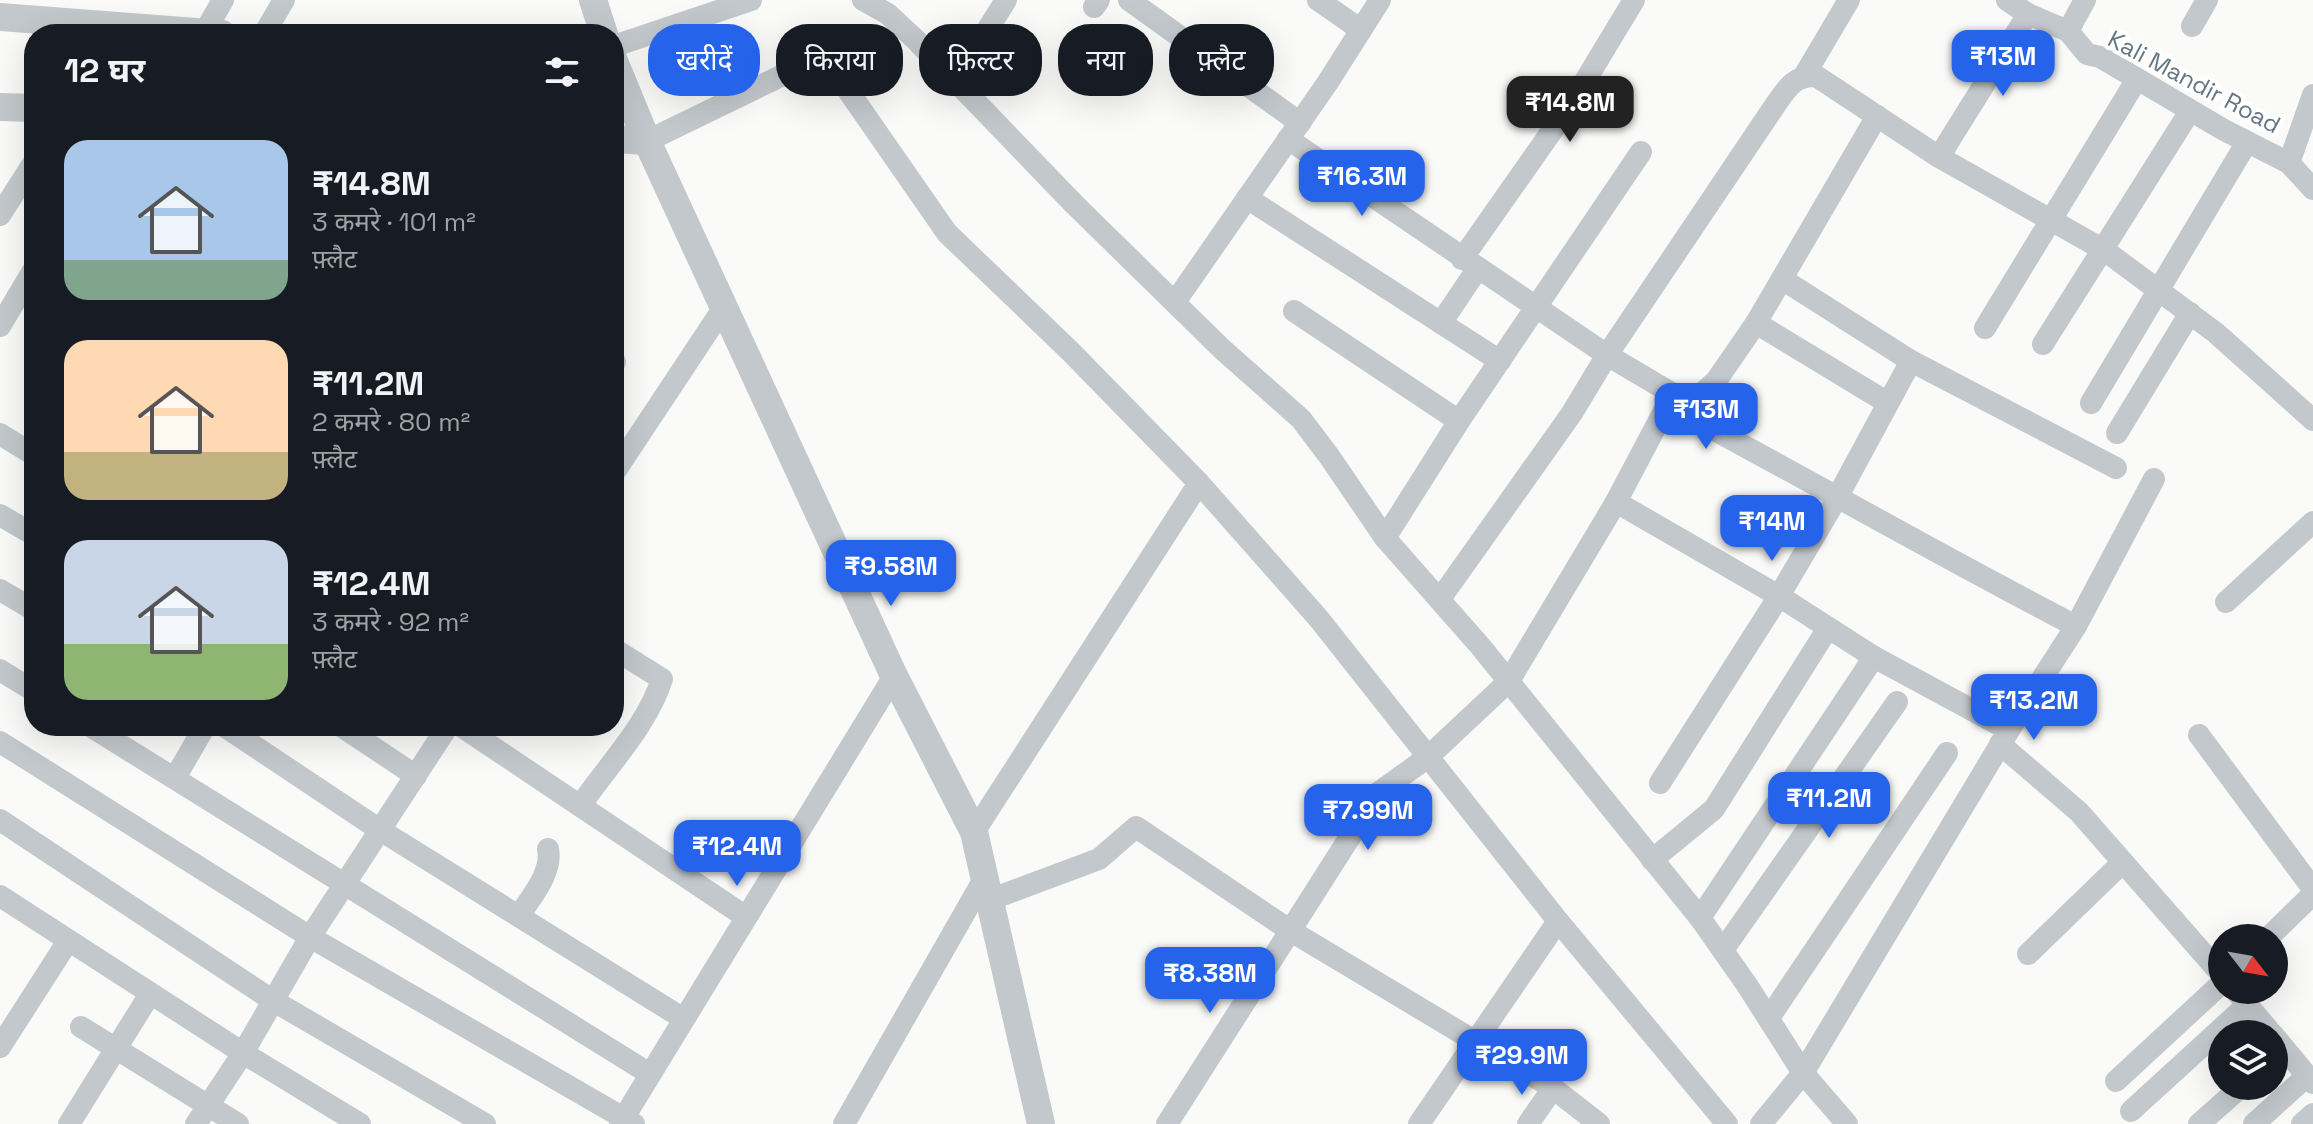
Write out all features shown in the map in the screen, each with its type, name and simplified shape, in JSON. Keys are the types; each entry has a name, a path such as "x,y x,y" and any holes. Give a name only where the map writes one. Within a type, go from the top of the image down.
{"street":[{"path":"210,24 223,0"},
{"path":"270,24 284,0"},
{"path":"593,0 601,24"},
{"path":"624,43 751,0"},
{"path":"863,0 888,14 919,44"},
{"path":"991,24 1006,0"},
{"path":"1129,0 1294,131 1470,264 1607,355 1681,399 1707,426 1838,496 1953,563 2076,626"},
{"path":"1318,0 1361,30"},
{"path":"1175,302 1294,131 1380,0"},
{"path":"1441,323 1470,264 1634,0"},
{"path":"1804,76 1849,0"},
{"name":"Kali Mandir Road","path":"2007,0 2028,14 2068,31 2087,54 2100,57 2190,111 2289,163 2313,189"},
{"path":"2068,31 2085,0"},
{"path":"2192,26 2207,0"},
{"path":"1939,157 2028,14"},
{"path":"0,17 84,24"},
{"path":"624,137 644,133 787,73 818,64 831,70 947,233 1059,340 1199,483 1319,619 1558,921 1727,1124"},
{"path":"1440,599 1572,413 1607,355 1776,104 1791,83 1804,76 1816,76 1939,157 2104,250 2190,313 2313,420"},
{"path":"1985,328 2137,79"},
{"path":"624,85 894,676 974,832 1041,1124"},
{"path":"2289,163 2313,95"},
{"path":"971,96 1074,204 1301,419 1385,538 1509,681 1700,918 1803,1073 1847,1124"},
{"path":"0,107 24,108"},
{"path":"2043,344 2190,111"},
{"path":"1167,1124 1378,793 1428,757 1509,681 1681,399 1716,381 1756,323 1877,116"},
{"path":"2091,403 2247,142"},
{"path":"1385,538 1459,421 1641,152"},
{"path":"0,215 24,178"},
{"path":"1247,198 1500,361"},
{"path":"1782,279 1911,361 2116,468"},
{"path":"0,326 24,286"},
{"path":"624,458 724,307"},
{"path":"1294,311 1459,421"},
{"path":"2117,433 2190,313"},
{"path":"1756,323 1888,403"},
{"path":"1660,783 1779,596 1838,496 1911,361"},
{"path":"0,434 24,449"},
{"path":"1761,1124 1803,1073 2005,737 2076,626 2154,479"},
{"path":"974,832 1199,483"},
{"path":"1616,502 1779,596 2005,737 2079,812 2208,959"},
{"path":"0,515 24,529"},
{"path":"2226,602 2313,522"},
{"path":"0,590 24,604"},
{"path":"1652,860 1714,809 1828,628"},
{"path":"580,806 627,742 662,679 624,655"},
{"path":"1700,918 1874,657"},
{"path":"0,670 24,685"},
{"path":"0,742 310,937 626,1122 650,1074 894,676"},
{"path":"1723,950 1897,702"},
{"path":"2199,735 2313,891 2281,924"},
{"path":"106,736 650,1074"},
{"path":"175,778 199,736"},
{"path":"239,736 380,830 684,1019"},
{"path":"356,736 416,776"},
{"path":"202,1114 243,1053 310,937 442,736"},
{"path":"476,736 746,917"},
{"path":"1769,1018 1947,753"},
{"path":"0,820 272,1000 485,1124"},
{"path":"844,1124 986,889 1099,859 1136,827 1291,931 1553,1088 1599,1124"},
{"path":"519,916 547,869 550,859 548,849"},
{"path":"2028,954 2123,862"},
{"path":"0,897 360,1124"},
{"path":"1419,1124 1558,921"},
{"path":"0,1047 68,941"},
{"path":"69,1124 150,994"},
{"path":"2116,1081 2208,996"},
{"path":"2131,1111 2234,1004"},
{"path":"81,1027 116,1049 202,1114 238,1124"},
{"path":"2254,1124 2310,1080 2288,1057"},
{"path":"1528,1124 1553,1088"},
{"path":"2199,1124 2226,1100"},
{"path":"2302,1124 2313,1114"}]}
